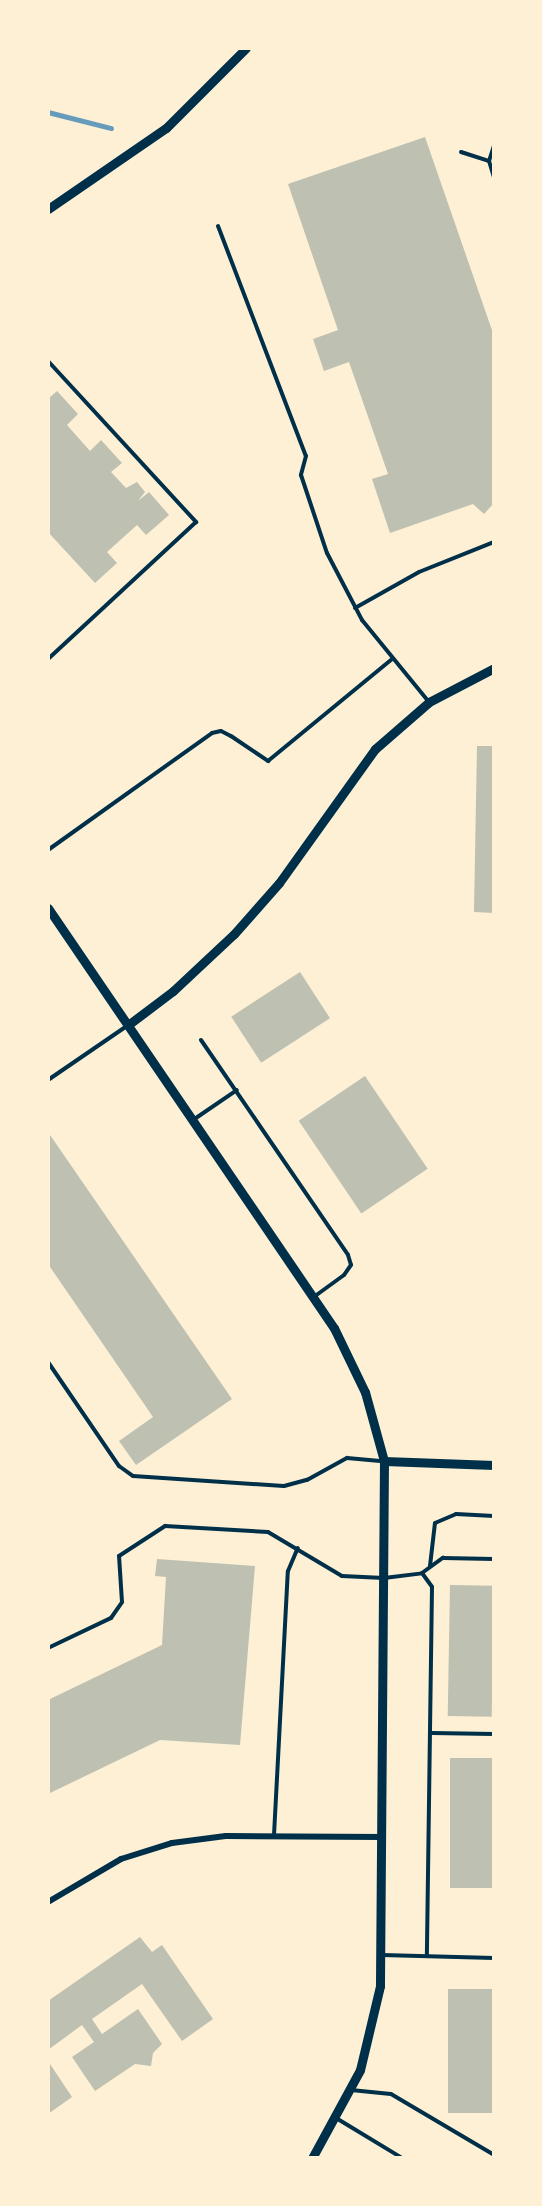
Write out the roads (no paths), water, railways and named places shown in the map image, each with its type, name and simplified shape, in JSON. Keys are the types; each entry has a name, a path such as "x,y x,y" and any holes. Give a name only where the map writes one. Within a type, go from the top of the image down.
{"street":[{"path":"48,209 166,128 246,48"},
{"path":"128,1025 173,991 234,934 279,883 375,749 429,702 494,668"},
{"path":"48,908 313,1297 355,1367 384,1461 381,1955 373,2029 351,2091 312,2158"},
{"path":"384,1461 494,1465"},
{"path":"48,1902 90,1874 154,1848 190,1840 274,1835 383,1837"}],"lane":[{"path":"494,146 489,161 494,177"},
{"path":"462,152 489,161"},
{"path":"218,226 306,456 301,475 327,553 355,608 392,659 429,702"},
{"path":"48,361 196,522 48,659"},
{"path":"355,608 419,572 494,542"},
{"path":"48,850 212,734 221,730 261,760 275,758 392,659"},
{"path":"48,1079 128,1025"},
{"path":"201,1040 348,1255 351,1264 344,1275 313,1297"},
{"path":"193,1121 237,1090"},
{"path":"494,1135 494,1430"},
{"path":"48,1362 119,1466 134,1476 284,1486 307,1480 347,1458 384,1461"},
{"path":"430,1566 435,1523 456,1514 494,1516"},
{"path":"48,1648 111,1618 117,1611 123,1592 119,1556 158,1528 268,1532 342,1576 384,1578 423,1573 443,1558 494,1559"},
{"path":"274,1835 288,1571 298,1548"},
{"path":"423,1573 432,1587 432,1733 427,1956"},
{"path":"432,1733 494,1734"},
{"path":"381,1955 494,1958"},
{"path":"351,2091 391,2094 494,2156"},
{"path":"336,2118 402,2158"}],"waterway":[{"path":"48,112 111,128"}]}
